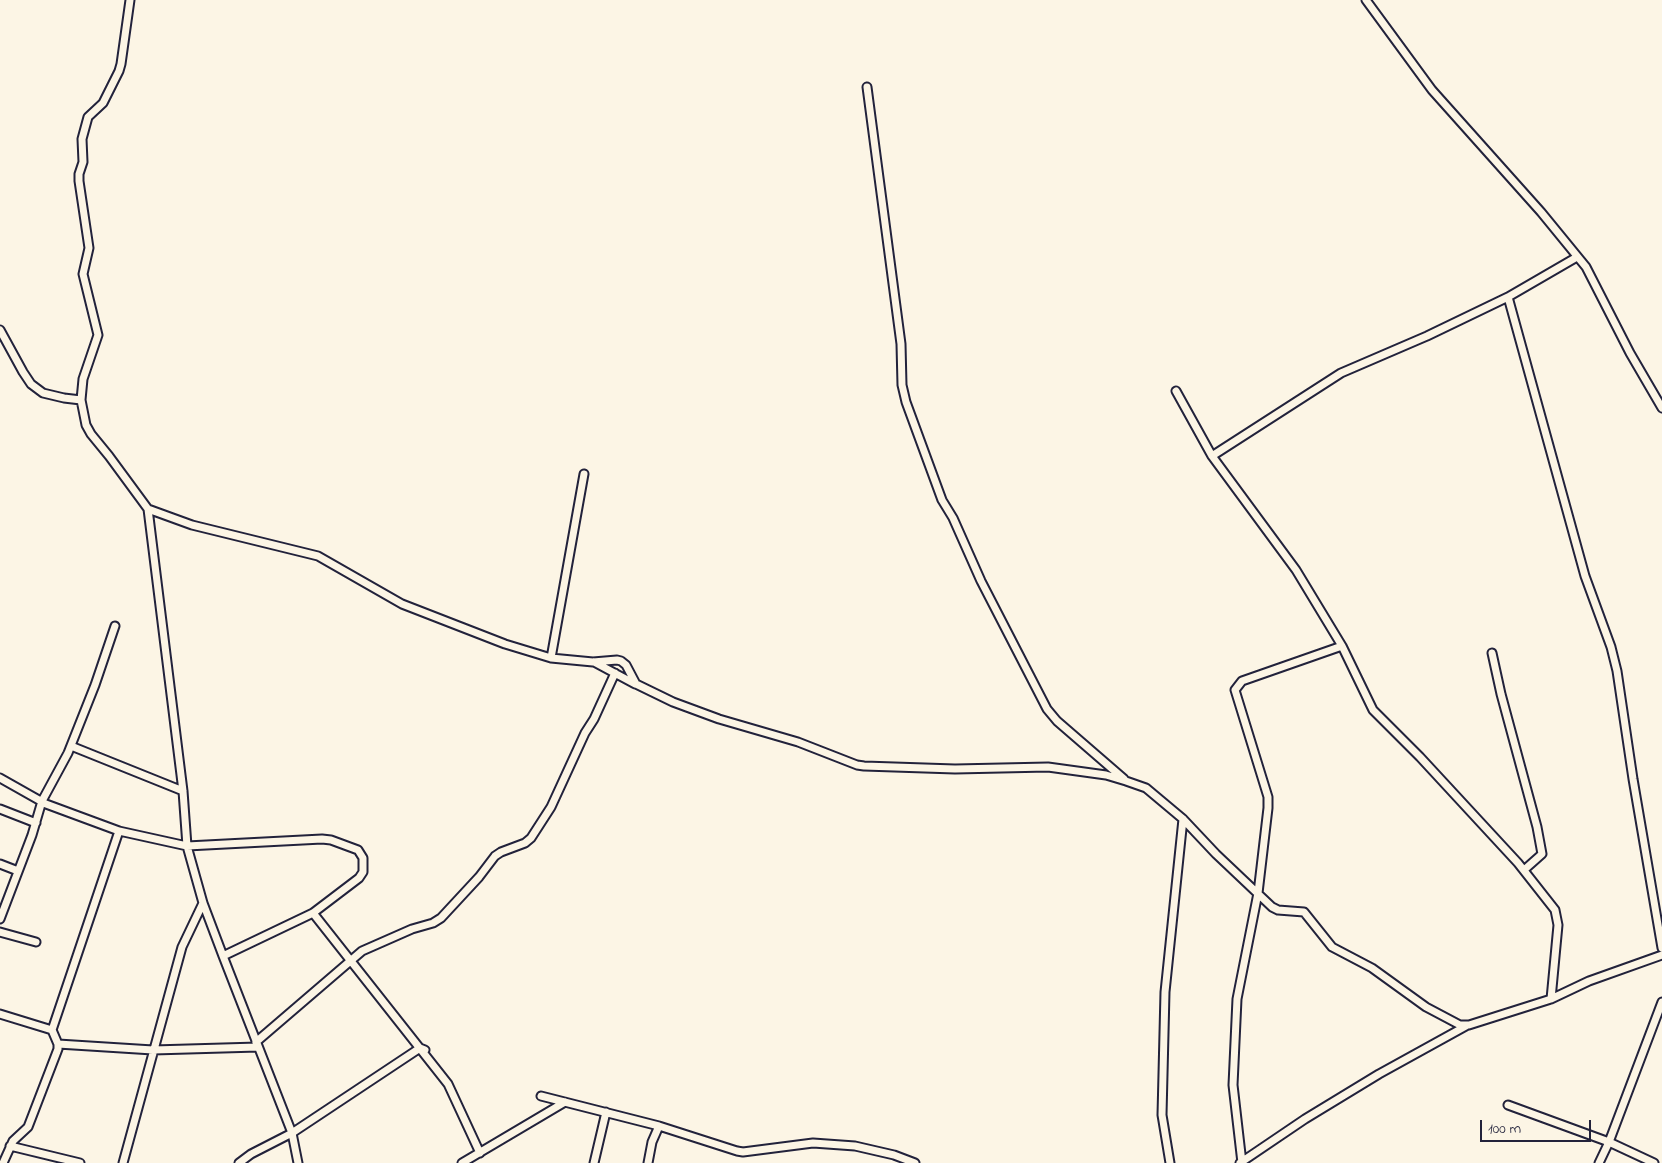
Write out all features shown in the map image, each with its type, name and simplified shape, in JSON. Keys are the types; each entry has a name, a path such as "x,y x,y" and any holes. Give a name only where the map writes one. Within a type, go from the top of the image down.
{"street":[{"path":"130,0 121,64 103,103 88,117 82,139 83,162 79,181 89,248 83,274 98,335 83,379 81,400 86,425 91,434 148,509 184,791 187,846 203,902 292,1132 298,1163"},
{"path":"1366,0 1432,90 1541,212 1591,276 1630,354 1662,408"},
{"path":"867,87 901,344 902,385 906,402 942,500 981,581 1047,709 1057,721 1126,781"},
{"path":"1212,456 1323,383 1508,297 1577,257"},
{"path":"1508,297 1586,576 1611,647 1617,671 1632,779 1662,948"},
{"path":"0,330 31,384 43,393 81,400"},
{"path":"1176,391 1212,456 1296,570 1342,646 1373,710 1441,779 1524,870 1555,910 1558,925 1551,999"},
{"path":"551,658 584,474"},
{"path":"148,509 192,525 318,556 402,604 506,644 551,658 593,662 621,661 626,664 636,684"},
{"path":"0,919 36,823 42,801 71,746 95,685 115,626"},
{"path":"1342,646 1242,681 1235,690 1268,797 1258,893 1237,999 1233,1085 1241,1163 1305,1119 1379,1074 1469,1025 1551,999 1589,981 1662,955"},
{"path":"1492,654 1537,827 1542,854 1524,870"},
{"path":"593,662 673,702 719,719 798,742 864,766 955,769 1048,767 1106,775 1146,788 1183,819 1216,854 1272,907 1278,910 1304,912 1332,946 1372,968 1443,1018 1460,1025 1469,1025"},
{"path":"58,1044 153,1050 257,1044 350,960 362,951 379,943 412,929 433,923 441,918 479,877 495,856 525,843 531,838 552,807 585,733 594,719 615,673"},
{"path":"71,746 184,791"},
{"path":"0,778 42,801 119,832 187,846 322,839 331,840 358,850 364,858 363,872 359,878 313,913 223,956"},
{"path":"0,809 36,823"},
{"path":"1170,1163 1162,1116 1165,992 1183,819"},
{"path":"3,1163 13,1141 28,1127 58,1049 58,1044 52,1030 119,832"},
{"path":"0,864 18,871"},
{"path":"123,1163 182,947 203,902"},
{"path":"313,913 423,1049 448,1084 480,1153"},
{"path":"0,932 36,942"},
{"path":"1599,1163 1609,1142 1662,1002"},
{"path":"0,1014 52,1030"},
{"path":"239,1163 250,1154 292,1132 423,1049"},
{"path":"541,1096 659,1126 740,1152 806,1144 827,1144 855,1146 894,1155 915,1163"},
{"path":"462,1163 565,1102"},
{"path":"1508,1106 1609,1142 1654,1163"},
{"path":"594,1163 606,1112"},
{"path":"648,1163 652,1142 659,1126"},
{"path":"10,1146 80,1163"}]}
